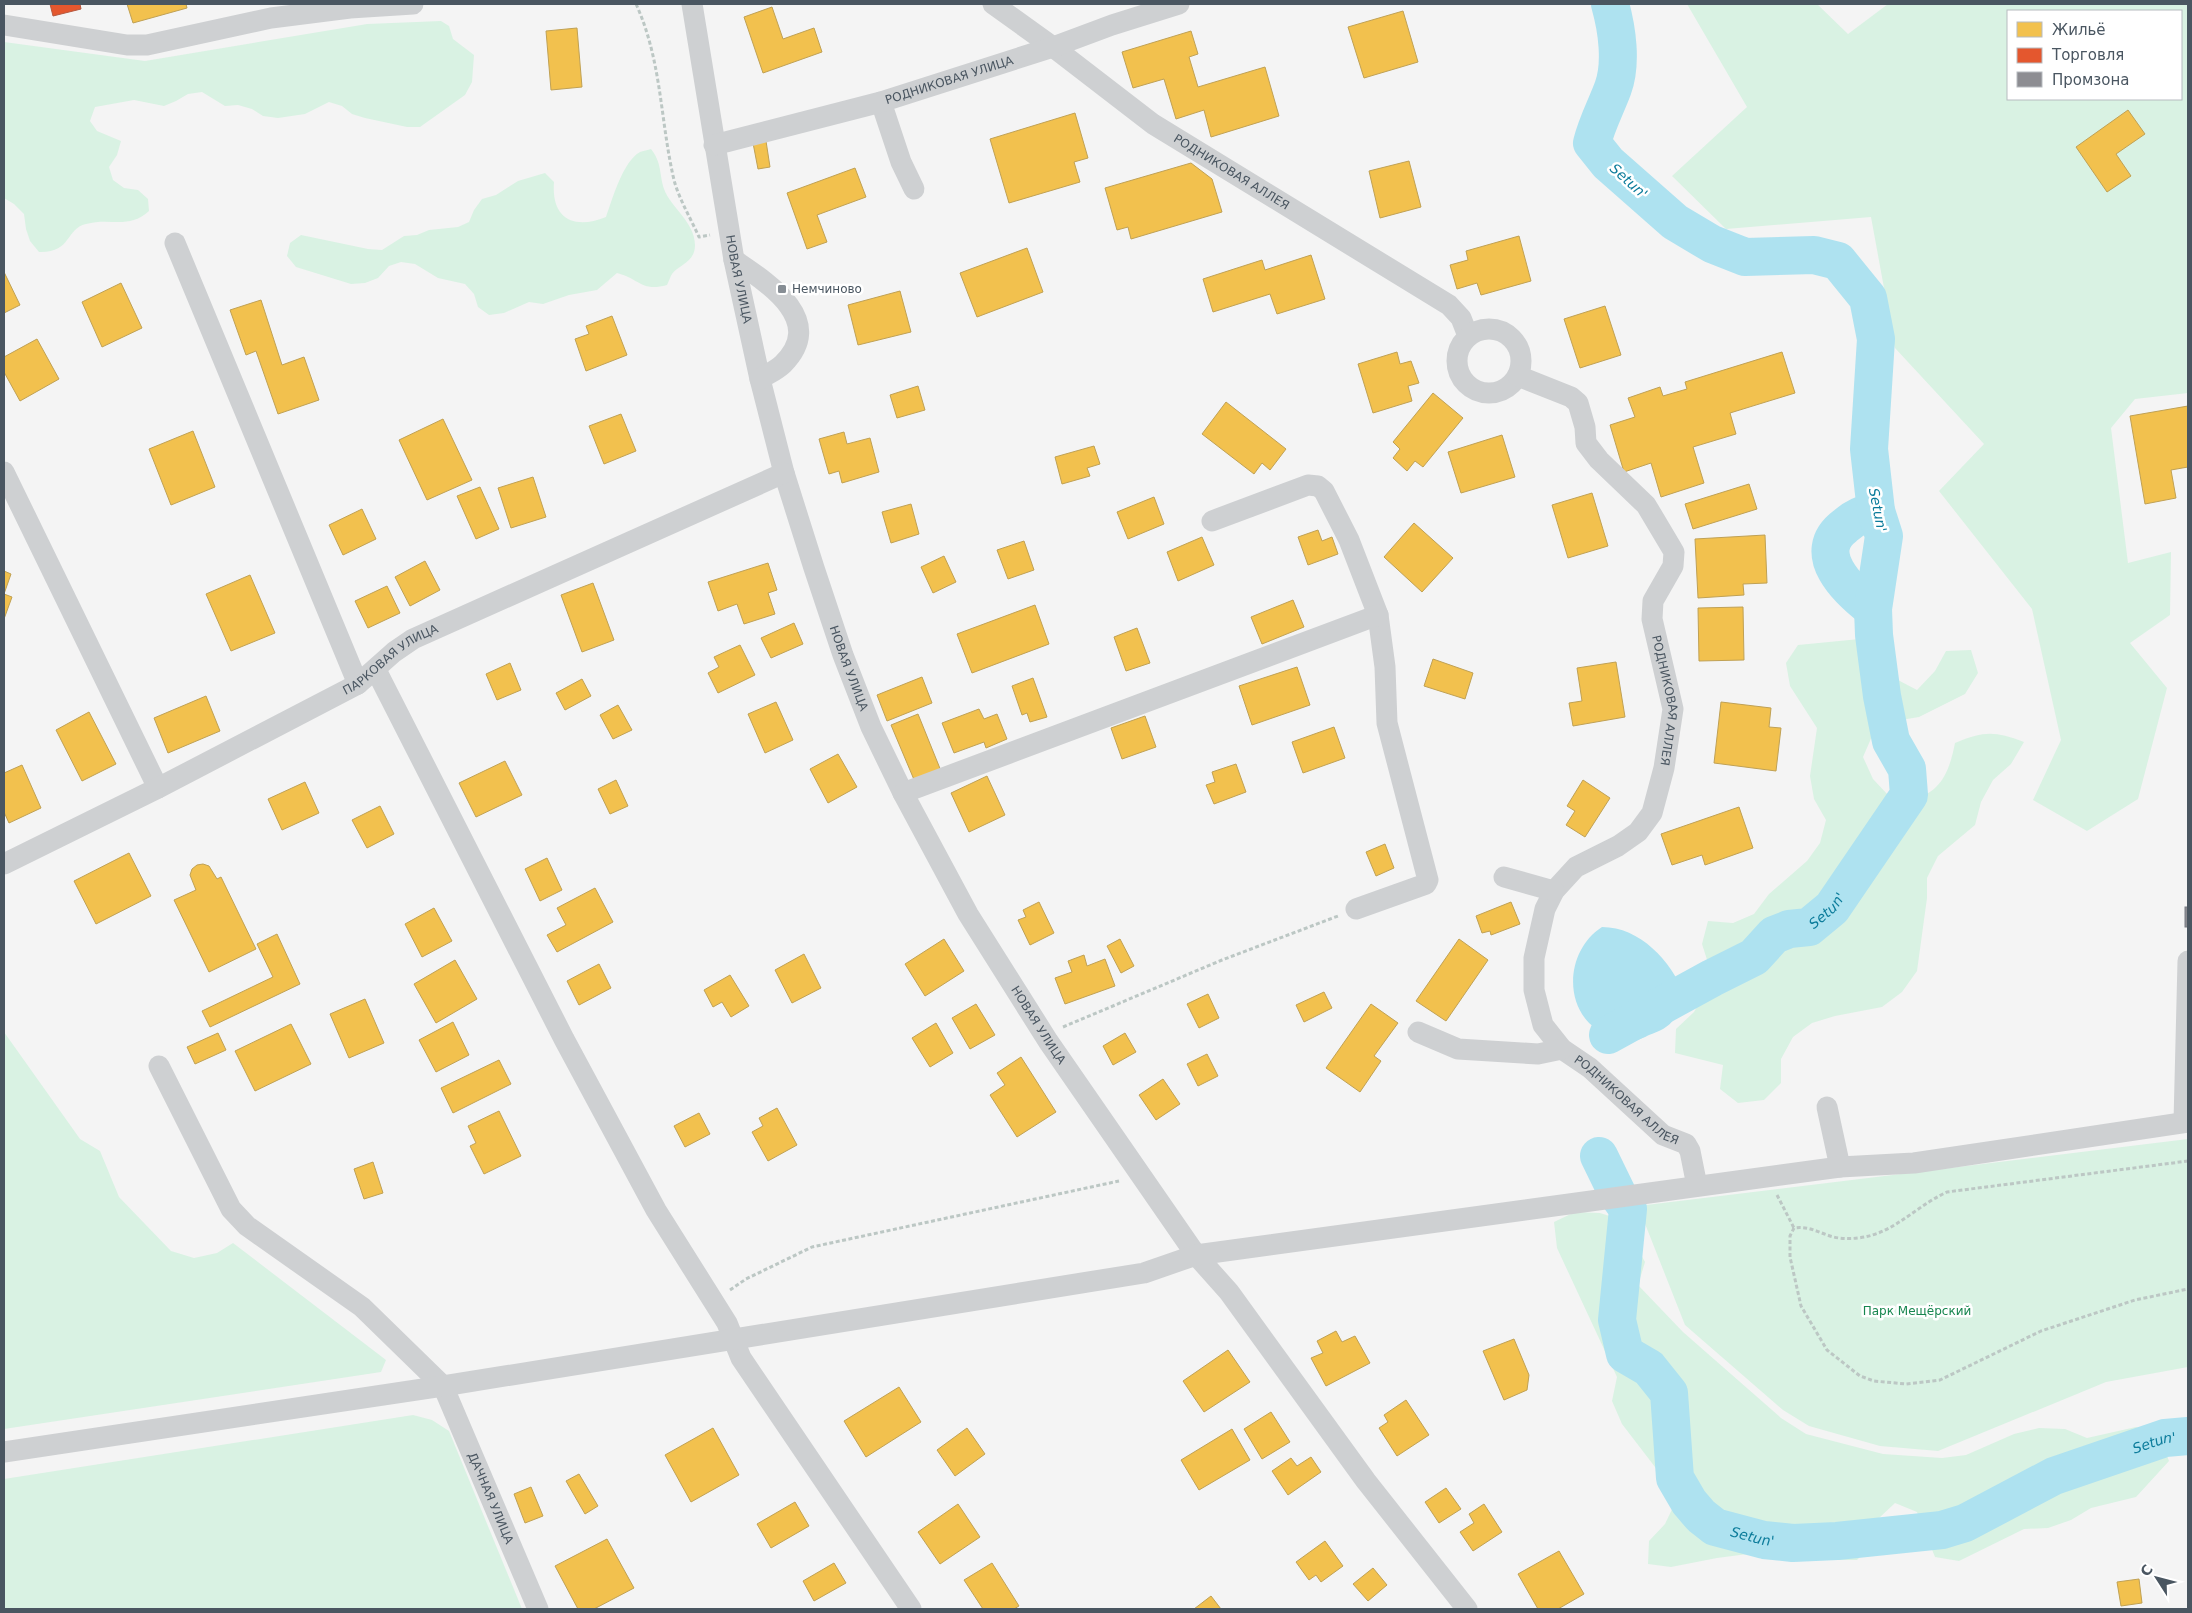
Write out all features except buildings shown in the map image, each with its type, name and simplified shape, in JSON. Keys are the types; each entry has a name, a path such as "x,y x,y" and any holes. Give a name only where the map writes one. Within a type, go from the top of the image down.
{"street":[{"path":"4,25 127,45 147,45 268,11 413,4"},
{"name":"НОВАЯ УЛИЦА","path":"692,4 734,260 760,379 784,473 846,664 871,727 903,793 968,914 1048,1041 1196,1255 1229,1292 1366,1481 1467,1609"},
{"name":"РОДНИКОВАЯ АЛЛЕЯ","path":"993,4 1053,47 1153,124 1449,305 1461,318 1468,336"},
{"name":"РОДНИКОВАЯ УЛИЦА","path":"714,145 881,102 1179,4"},
{"path":"881,102 901,162 914,189"},
{"path":"175,243 358,684"},
{"path":"734,260 766,282 793,310 799,330 792,352 782,365 760,379"},
{"path":"1492,328 1504,332 1514,340 1520,351 1521,364 1518,376 1510,386 1499,392 1486,393 1474,390 1464,382 1458,370 1457,358 1460,346 1468,336 1479,330 1492,328"},
{"name":"РОДНИКОВАЯ АЛЛЕЯ","path":"1518,376 1571,397 1578,404 1585,427 1586,443 1599,460 1646,505 1674,552 1673,566 1653,601 1652,619 1673,708 1664,768 1652,813 1638,832 1618,846 1576,867 1554,891 1545,909 1535,949 1534,990 1543,1025 1562,1049 1590,1068 1663,1135 1686,1144 1690,1150 1697,1186"},
{"path":"4,472 158,788"},
{"name":"ПАРКОВАЯ УЛИЦА","path":"4,864 158,788 358,684 394,652 413,639 784,473"},
{"path":"1212,521 1308,485 1318,486 1324,490 1349,540 1378,615 1385,667 1387,723 1428,880 1426,884 1417,889 1356,909"},
{"path":"903,793 1378,615"},
{"path":"376,670 564,1039 656,1210 727,1323 741,1358 911,1609"},
{"path":"1504,878 1554,891"},
{"path":"4,1452 443,1386 1144,1273 1196,1255 1840,1167 1914,1163 2186,1122 2188,961"},
{"path":"1418,1032 1458,1049 1538,1054 1562,1049"},
{"path":"159,1066 231,1210 247,1226 362,1307 443,1386"},
{"path":"1827,1107 1840,1167"},
{"name":"ДАЧНАЯ УЛИЦА","path":"443,1386 538,1609"}],"path":[{"path":"636,4 647,28 656,63 675,182 699,237 716,234"},
{"path":"1058,1029 1222,960 1356,909"},
{"path":"1794,1228 1803,1226 1839,1238 1884,1232 1904,1220 1933,1198 1946,1192 2188,1161"},
{"path":"714,1301 746,1279 812,1247 1101,1186 1139,1174"},
{"path":"1768,1177 1794,1228"},
{"path":"1794,1228 1790,1236 1790,1256 1800,1306 1826,1350 1860,1376 1874,1381 1906,1384 1940,1380 2041,1331 2135,1300 2188,1289"}],"green space":[{"path":"1687,4 1817,4 1848,34 1888,4 2188,4 2188,393 2135,399 2111,428 2128,563 2171,552 2170,615 2130,643 2167,688 2138,799 2087,831 2033,800 2061,740 2032,609 1939,491 1984,444 1895,348 1871,217 1726,229 1672,176 1747,107"},
{"path":"441,21 449,26 453,39 474,55 472,82 465,95 420,127 407,127 365,118 352,114 342,106 329,102 305,114 278,118 263,116 252,109 238,105 225,106 202,92 188,94 164,106 134,100 95,107 90,121 97,131 121,141 117,155 109,167 113,180 124,188 138,190 148,199 149,211 141,217 126,222 95,222 86,224 74,231 63,245 57,249 39,252 30,241 24,214 14,204 4,198 4,42 145,61 367,24"},
{"path":"651,149 659,164 667,196 691,229 695,245 692,256 672,274 667,285 658,287 646,286 617,273 597,290 569,295 543,304 529,302 504,313 489,315 478,307 474,294 465,284 438,278 415,264 401,262 389,266 378,278 365,283 351,284 296,267 287,256 290,243 301,235 368,249 382,250 404,236 417,235 429,230 458,227 469,222 474,210 482,199 496,195 518,181 545,173 554,182 556,205 561,213 575,221 594,221 606,217 623,172 628,164 640,152"},
{"path":"1870,638 1885,658 1896,679 1917,690 1935,671 1946,651 1971,650 1978,673 1965,694 1919,717 1895,721 1873,734 1863,757 1873,779 1889,796 1914,799 1933,790 1948,769 1955,743 1974,736 1990,734 1997,734 2024,742 2011,764 1993,780 1981,802 1975,825 1938,856 1927,878 1927,898 1917,971 1902,992 1882,1007 1835,1016 1812,1023 1793,1037 1781,1059 1781,1083 1764,1100 1738,1103 1720,1089 1723,1065 1675,1053 1676,1029 1694,1012 1706,991 1709,966 1702,944 1708,921 1733,923 1754,914 1769,894 1807,861 1820,843 1826,820 1814,799 1810,776 1817,728 1790,686 1786,663 1798,645"},
{"path":"4,1032 80,1139 100,1151 119,1197 171,1251 194,1258 217,1253 233,1243 386,1360 381,1372 4,1429"},
{"name":"Парк Мещёрский","path":"2188,1139 2188,1367 2106,1382 1938,1451 1880,1446 1809,1426 1783,1410 1685,1325 1638,1206"},
{"path":"1575,1212 1600,1213 1622,1220 1645,1262 1638,1285 1683,1332 1781,1418 1806,1434 1883,1454 1942,1458 1966,1455 2014,1434 2039,1428 2065,1429 2087,1438 2136,1427 2159,1436 2169,1461 2136,1497 2091,1508 2071,1520 2048,1528 2024,1529 1959,1561 1935,1557 1917,1512 1895,1503 1878,1519 1874,1543 1857,1560 1810,1560 1763,1552 1671,1567 1648,1564 1649,1541 1665,1524 1676,1501 1665,1480 1622,1424 1612,1401 1617,1377 1557,1248 1554,1222"},
{"path":"413,1415 432,1420 449,1431 522,1609 4,1609 4,1479"}],"water":[{"path":"1602,927 1629,933 1641,939 1662,958 1671,970 1684,994 1676,1016 1663,1029 1637,1040 1616,1037 1598,1030 1586,1019 1577,1004 1573,988 1574,971 1579,954 1588,939"}],"waterway":[{"name":"Setun'","path":"1608,1035 1754,957 1774,935 1789,929 1809,927 1832,908 1909,795 1907,769 1891,741 1882,696 1874,635 1873,609 1884,536 1876,511 1869,449 1876,339 1868,298 1838,261 1814,255 1745,257 1712,244 1675,222 1608,163 1592,143 1616,78 1618,57 1615,24 1610,4"},
{"path":"1873,609 1844,582 1831,559 1831,548 1835,537 1849,523 1859,516 1876,511"},
{"name":"Setun'","path":"1599,1156 1618,1195 1628,1209 1617,1320 1625,1354 1649,1368 1669,1393 1675,1478 1689,1502 1701,1516 1715,1527 1764,1540 1793,1543 1837,1541 1942,1530 1965,1523 2054,1476 2165,1438 2188,1436"}],"place":[{"name":"Немчиново","path":"782,289"}]}
